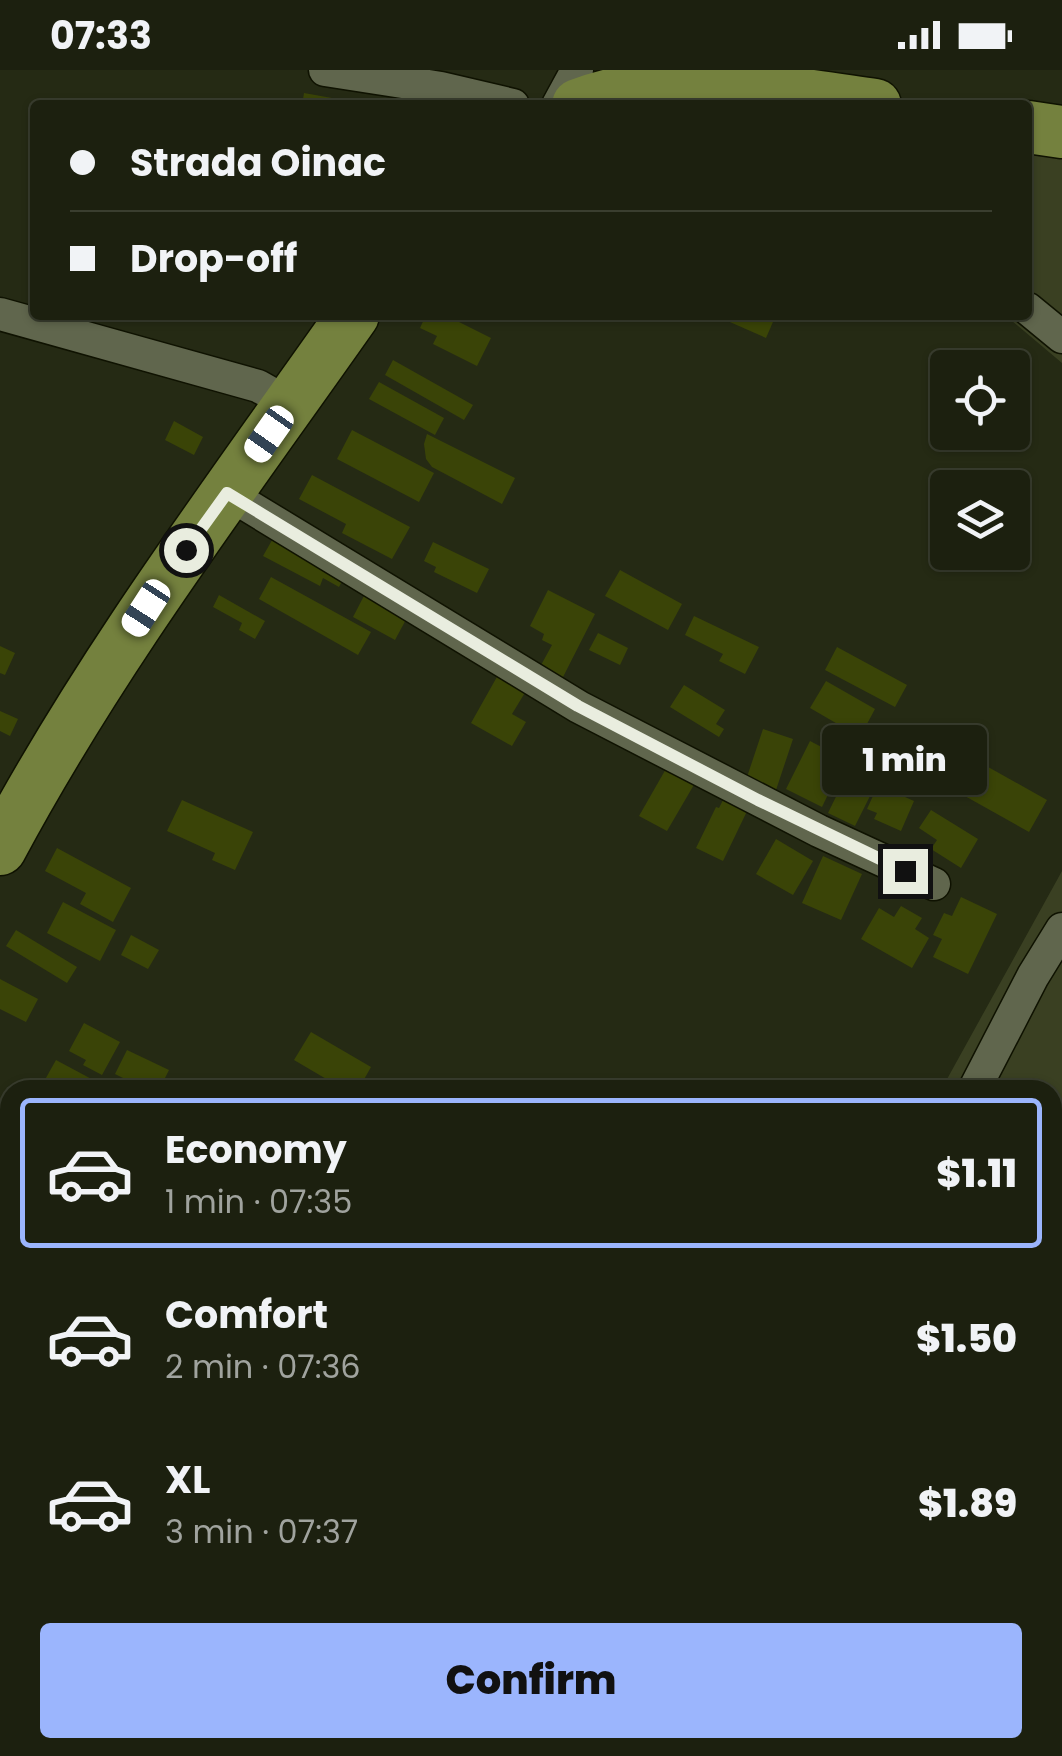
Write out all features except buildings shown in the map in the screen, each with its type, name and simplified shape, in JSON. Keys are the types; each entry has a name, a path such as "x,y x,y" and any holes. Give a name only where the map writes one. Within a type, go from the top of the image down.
{"main road":[{"path":"597,100 641,88 710,85 840,100"},
{"path":"1032,128 1062,132"},
{"path":"0,849 72,720 349,320"}],"street":[{"path":"325,70 492,100"},
{"path":"561,100 577,70"},
{"path":"1032,313 1062,338"},
{"path":"0,314 258,386 290,404"},
{"path":"227,493 578,706 818,831 934,884"},
{"path":"979,1080 1032,976 1062,929"}],"green space":[{"path":"1032,154 1062,159 1062,363 1011,320 1032,320"},
{"path":"1062,871 1062,1080 947,1080"}],"route":[{"path":"186,550 227,493 578,706 696,770 905,871"}]}
